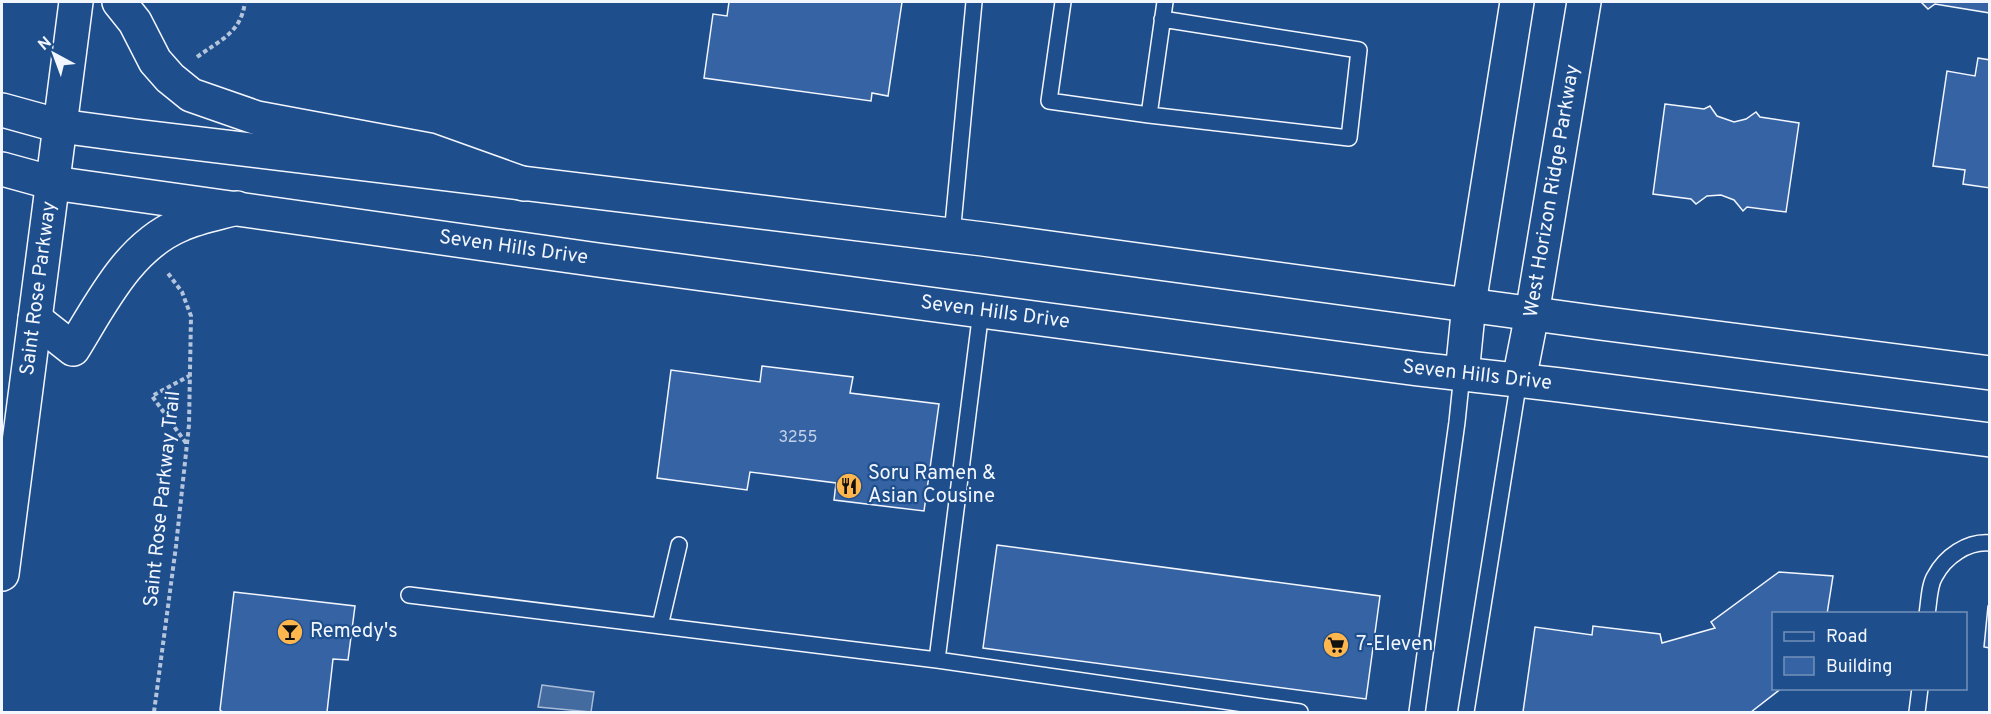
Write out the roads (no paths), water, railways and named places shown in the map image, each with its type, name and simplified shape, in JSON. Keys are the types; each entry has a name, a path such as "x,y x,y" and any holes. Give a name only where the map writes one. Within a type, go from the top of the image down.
{"main road":[{"name":"Saint Rose Parkway","path":"2,574 76,2"},
{"path":"119,2 135,22 155,61 170,78 191,95 257,118 429,150 524,184"},
{"path":"1462,374 1470,304 1517,2"},
{"name":"West Horizon Ridge Parkway","path":"1519,380 1584,2"},
{"path":"2,110 60,126 952,235 1989,373"},
{"name":"Seven Hills Drive","path":"2,168 52,183 598,260 1462,374 1989,440"},
{"path":"35,319 73,349 107,294 139,252 154,239 180,224 237,208"}],"lane":[{"path":"952,235 974,2"},
{"path":"1063,2 1049,100 1149,115 1349,138 1359,50 1162,20"},
{"path":"1149,115 1165,2"},
{"path":"937,660 981,310"},
{"path":"1417,712 1462,374"},
{"path":"1466,712 1519,380"},
{"path":"1927,612 1934,577 1949,558 1962,548 1982,542 1989,543"},
{"path":"660,626 678,545"},
{"path":"410,595 937,660 1300,712"},
{"path":"1917,712 1920,690"}],"water":[{"path":"542,685 594,692 591,712 538,707"}],"place":[{"name":"Soru Ramen & Asian Cousine","path":"849,486"},
{"name":"Remedy's","path":"290,632"},
{"name":"7-Eleven","path":"1336,645"}]}
